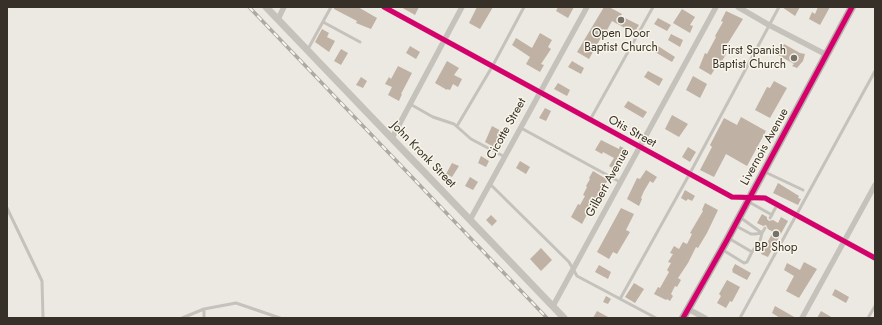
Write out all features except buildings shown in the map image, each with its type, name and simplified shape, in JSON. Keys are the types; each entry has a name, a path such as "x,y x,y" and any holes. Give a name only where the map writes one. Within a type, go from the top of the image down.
{"main road":[{"name":"Livernois Avenue","path":"683,318 728,238 852,7"}],"street":[{"name":"John Kronk Street","path":"266,7 564,318"},
{"path":"278,19 284,7"},
{"name":"Otis Street","path":"386,7 689,175 732,197 748,200 765,198 875,258"},
{"path":"392,138 462,7"},
{"name":"Cicotte Street","path":"470,220 587,7"},
{"name":"Gilbert Avenue","path":"553,306 716,7"},
{"path":"738,7 827,55"},
{"path":"802,318 875,185"},
{"path":"688,309 704,318"}],"lane":[{"path":"307,50 331,7"},
{"path":"457,126 492,67 524,7"},
{"path":"590,120 653,7"},
{"path":"620,299 689,175 779,7"},
{"path":"323,22 360,42"},
{"path":"740,318 875,71"},
{"path":"410,104 433,117 448,121 457,126 471,139 504,157"},
{"path":"521,128 620,182"},
{"path":"763,171 803,190"},
{"path":"490,184 569,262 577,276 656,318"},
{"path":"748,200 771,217 777,205"},
{"path":"7,208 42,281 43,318"},
{"path":"739,217 762,233"},
{"path":"735,225 751,234 762,233"},
{"path":"722,249 744,263 747,262 760,241 765,228"},
{"path":"728,238 752,252"},
{"path":"182,318 204,309 236,303 280,318"},
{"path":"868,318 875,306"},
{"path":"204,309 204,318"}],"railway":[{"path":"249,7 547,318"}],"cycle path":[{"path":"384,7 732,197 765,198 875,258"},
{"path":"683,318 727,240 852,7"}],"place":[{"name":"Open Door Baptist Church","path":"621,20"},
{"name":"First Spanish Baptist Church","path":"794,58"},
{"name":"BP Shop","path":"776,234"}]}
